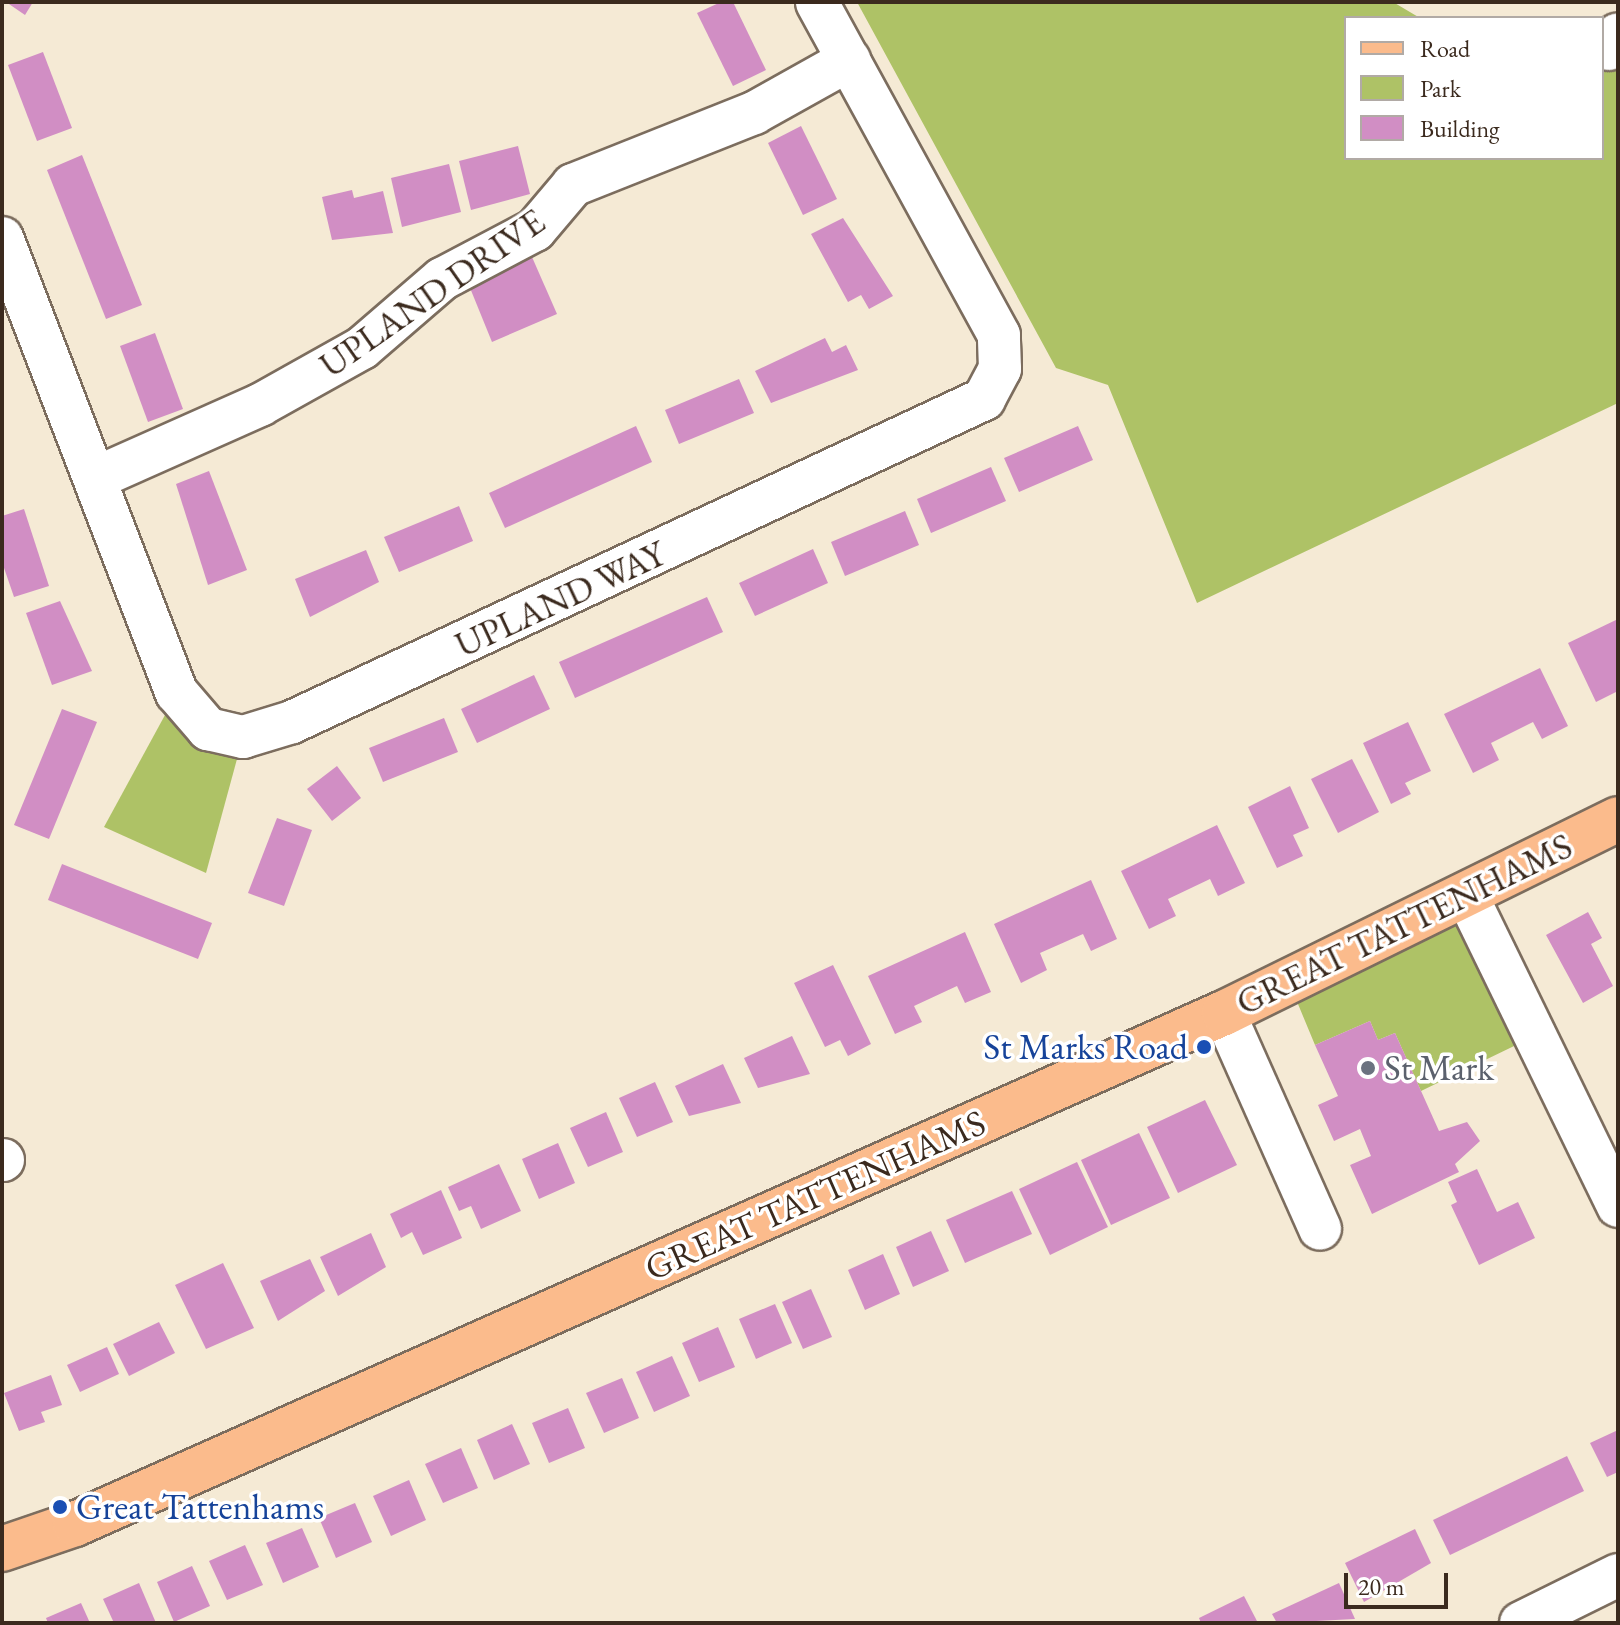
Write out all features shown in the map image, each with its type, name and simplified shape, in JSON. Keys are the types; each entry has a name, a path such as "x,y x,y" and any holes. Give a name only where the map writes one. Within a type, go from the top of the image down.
{"main road":[{"name":"GREAT TATTENHAMS","path":"2,1549 90,1517 1224,1013 1618,819"}],"street":[{"name":"UPLAND WAY","path":"2,238 177,693 208,729 243,737 292,722 984,399 1000,369 999,335 817,2"},
{"name":"UPLAND DRIVE","path":"96,478 260,405 362,348 442,279 535,230 573,185 754,113 849,60"},
{"path":"1466,894 1618,1206"},
{"path":"1224,1013 1320,1229"},
{"path":"1521,1623 1618,1575"}],"green space":[{"path":"857,2 1393,2 1417,16 1344,16 1344,160 1604,160 1604,45 1618,54 1618,403 1197,603 1108,385 1056,368"},
{"path":"177,693 243,737 206,873 104,827"},
{"path":"1466,894 1535,1036 1421,1091 1395,1033 1378,1040 1370,1021 1315,1045 1288,980"}],"building":[{"path":"6,2 33,2 25,15"},
{"path":"721,2 733,2 766,70 733,86 697,13"},
{"path":"43,52 72,128 37,141 8,65"},
{"path":"801,126 837,199 803,215 768,143"},
{"path":"518,146 530,194 471,210 459,161"},
{"path":"82,155 142,305 106,319 47,170"},
{"path":"449,164 461,212 402,227 391,178"},
{"path":"352,190 354,198 383,191 393,233 332,240 322,197"},
{"path":"843,218 893,296 869,309 861,295 848,302 811,234"},
{"path":"532,257 557,314 492,342 468,283"},
{"path":"155,333 183,409 148,422 120,346"},
{"path":"825,338 832,352 846,345 858,370 771,403 755,371"},
{"path":"739,379 754,413 679,444 665,410"},
{"path":"636,426 652,462 505,528 489,493"},
{"path":"1078,426 1093,460 1019,492 1004,458"},
{"path":"991,467 1006,501 931,533 917,499"},
{"path":"209,471 247,570 208,585 176,484"},
{"path":"459,506 473,541 399,572 384,537"},
{"path":"24,509 49,586 14,597 2,562 2,516"},
{"path":"905,511 919,545 845,576 831,542"},
{"path":"813,549 828,583 755,616 739,583"},
{"path":"366,550 379,582 310,617 295,579"},
{"path":"707,597 723,632 575,698 559,662"},
{"path":"60,601 92,671 52,685 26,613"},
{"path":"1618,619 1618,691 1596,702 1568,643"},
{"path":"1540,668 1568,726 1542,739 1533,722 1491,743 1499,760 1473,773 1444,714"},
{"path":"534,675 550,709 477,743 461,709"},
{"path":"62,709 97,722 49,839 14,825"},
{"path":"444,718 458,752 383,782 369,748"},
{"path":"1408,722 1431,771 1405,783 1411,794 1391,804 1363,743"},
{"path":"1352,759 1379,812 1338,833 1311,779"},
{"path":"337,766 361,798 332,821 307,789"},
{"path":"1290,786 1309,828 1293,835 1303,856 1277,868 1248,807"},
{"path":"277,818 312,830 284,906 248,893"},
{"path":"1217,825 1245,883 1218,896 1210,879 1168,899 1176,916 1149,929 1121,871"},
{"path":"62,864 212,923 198,959 48,900"},
{"path":"1091,880 1117,939 1091,951 1083,934 1040,953 1047,970 1021,983 994,924"},
{"path":"1588,912 1602,938 1591,944 1613,986 1583,1003 1546,935"},
{"path":"965,932 991,992 965,1003 957,986 914,1006 922,1022 895,1034 868,976"},
{"path":"833,965 871,1044 848,1056 840,1040 825,1047 794,983"},
{"name":"St Mark","path":"1370,1021 1378,1040 1395,1033 1439,1131 1467,1122 1480,1141 1455,1164 1459,1172 1372,1214 1350,1165 1371,1156 1360,1129 1334,1141 1318,1105 1338,1096 1315,1045"},
{"path":"792,1036 810,1074 758,1088 744,1058"},
{"path":"723,1064 741,1103 689,1116 675,1086"},
{"path":"655,1082 673,1122 637,1137 619,1098"},
{"path":"1205,1100 1237,1165 1178,1193 1147,1127"},
{"path":"606,1112 623,1152 588,1167 570,1128"},
{"path":"1139,1133 1170,1198 1111,1225 1081,1160"},
{"path":"558,1143 575,1183 539,1199 522,1159"},
{"path":"1077,1162 1108,1227 1050,1255 1019,1189"},
{"path":"499,1164 521,1211 481,1229 471,1206 459,1211 448,1187"},
{"path":"1477,1169 1497,1212 1518,1202 1535,1238 1479,1265 1451,1205 1457,1202 1448,1182"},
{"path":"441,1190 462,1238 423,1255 412,1232 401,1238 390,1214"},
{"path":"1012,1191 1032,1234 965,1263 946,1220"},
{"path":"931,1231 949,1271 913,1287 896,1247"},
{"path":"371,1233 386,1267 338,1296 320,1257"},
{"path":"883,1254 900,1294 865,1310 848,1270"},
{"path":"310,1259 325,1291 278,1321 260,1281"},
{"path":"223,1263 254,1328 206,1349 175,1285"},
{"path":"811,1289 832,1337 803,1349 782,1302"},
{"path":"775,1304 792,1343 756,1359 739,1319"},
{"path":"159,1322 175,1353 129,1376 113,1344"},
{"path":"718,1327 735,1367 699,1382 682,1343"},
{"path":"107,1347 119,1374 80,1392 67,1365"},
{"path":"672,1356 690,1396 654,1412 636,1372"},
{"path":"51,1375 62,1405 41,1412 45,1422 19,1431 4,1393"},
{"path":"622,1378 639,1418 604,1433 586,1393"},
{"path":"568,1408 585,1448 549,1463 532,1423"},
{"path":"512,1424 530,1464 494,1480 477,1440"},
{"path":"1618,1430 1618,1472 1607,1477 1590,1443"},
{"path":"461,1448 478,1488 443,1503 425,1464"},
{"path":"1567,1456 1584,1491 1450,1555 1433,1520"},
{"path":"409,1480 426,1520 391,1536 373,1496"},
{"path":"355,1503 372,1542 336,1558 319,1518"},
{"path":"302,1528 319,1567 283,1583 266,1543"},
{"path":"1415,1529 1431,1563 1364,1602 1345,1563"},
{"path":"245,1545 263,1585 227,1600 209,1561"},
{"path":"192,1566 210,1606 174,1622 157,1582"},
{"path":"139,1583 156,1623 114,1623 103,1599"},
{"path":"1339,1583 1355,1619 1277,1623 1272,1614"},
{"path":"1244,1596 1258,1623 1201,1623 1199,1618"},
{"path":"81,1603 90,1623 48,1623 46,1618"}],"place":[{"name":"St Marks Road","path":"1204,1047"},
{"name":"St Mark","path":"1368,1068"},
{"name":"Great Tattenhams","path":"60,1507"}]}
